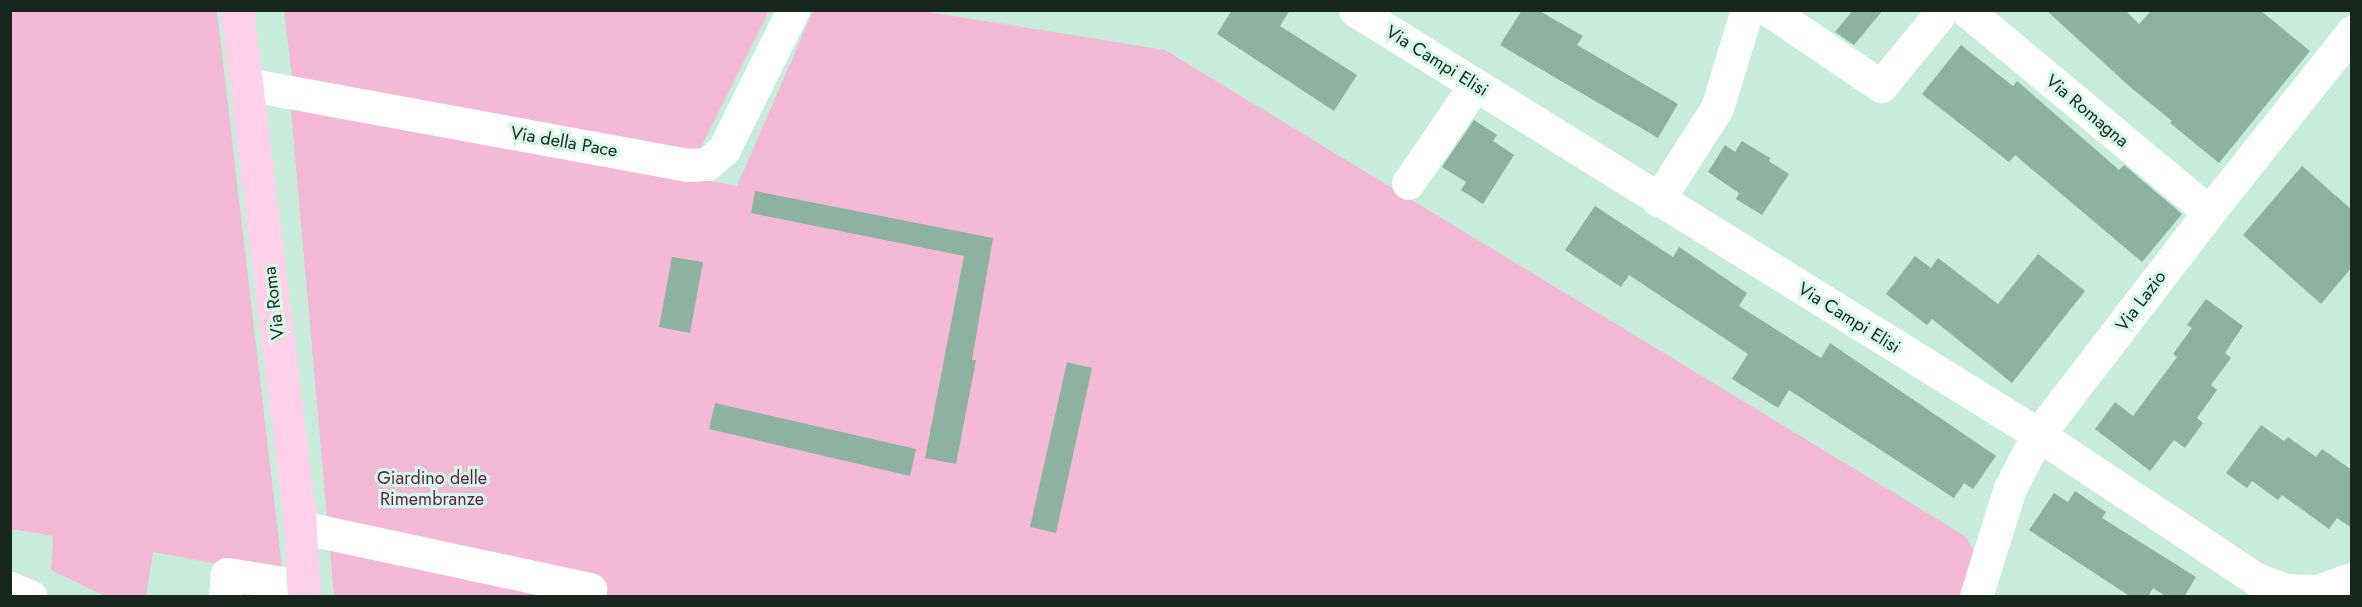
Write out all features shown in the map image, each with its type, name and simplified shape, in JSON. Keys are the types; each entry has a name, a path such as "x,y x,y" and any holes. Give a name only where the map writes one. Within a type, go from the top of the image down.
{"main road":[{"name":"Via Roma","path":"237,10 300,527 304,591"}],"street":[{"name":"Via della Pace","path":"246,84 688,165 707,164 724,149 793,10"},
{"name":"Via Campi Elisi","path":"1355,10 2038,435 2256,579 2286,590 2317,591 2352,579"},
{"path":"1658,200 1717,108 1747,10"},
{"path":"1769,10 1881,86 1943,10"},
{"name":"Via Romagna","path":"1965,10 2209,212"},
{"name":"Via Lazio","path":"1977,597 2010,489 2038,435 2209,212 2352,32"},
{"path":"1408,183 1475,85"},
{"path":"300,527 590,589"},
{"path":"204,597 206,571 226,585 304,591"},
{"path":"10,588 30,597"}],"green space":[{"path":"10,11 217,11 283,576 153,552 146,596 105,596 51,570 53,536 11,529"},
{"path":"284,11 769,11 696,157 293,85"},
{"name":"Giardino delle Rimembranze","path":"813,11 923,11 1165,50 1965,536 1980,561 1964,596 334,596 290,100 737,186"}],"building":[{"path":"1232,10 1290,10 1280,26 1357,75 1334,111 1217,34"},
{"path":"1522,10 1538,10 1583,36 1577,45 1678,104 1658,138 1500,45"},
{"path":"1853,10 1883,10 1854,45 1835,32"},
{"path":"2046,10 2125,10 2139,24 2152,10 2260,10 2310,51 2219,163 2170,123 2172,121 2129,86"},
{"path":"1961,45 2013,86 2017,81 2119,170 2124,165 2182,214 2142,262 2015,155 2009,162 1922,94"},
{"path":"1474,120 1497,135 1493,141 1514,155 1483,204 1461,190 1466,182 1442,167"},
{"path":"1742,141 1770,158 1769,161 1789,174 1762,215 1736,199 1739,193 1708,172 1725,145 1735,152"},
{"path":"2302,166 2352,210 2352,267 2321,304 2243,235"},
{"path":"755,191 993,238 972,360 976,360 956,464 925,458 964,256 751,213"},
{"path":"1595,206 1673,257 1679,247 1747,293 1739,306 1821,358 1830,343 1996,456 1973,489 1964,483 1954,498 1789,390 1778,408 1732,379 1748,354 1629,275 1621,287 1565,250"},
{"path":"2038,254 2085,291 2012,383 1932,319 1927,325 1886,294 1915,256 1931,268 1938,258 1998,304"},
{"path":"672,257 703,262 690,333 659,327"},
{"path":"2206,299 2243,326 2225,353 2231,358 2211,385 2217,390 2197,418 2203,423 2185,448 2174,440 2150,471 2095,429 2115,402 2133,416 2177,357 2173,354 2192,328 2187,325"},
{"path":"1067,362 1092,368 1056,533 1030,527"},
{"path":"715,403 916,449 910,476 709,429"},
{"path":"2261,425 2284,441 2288,437 2316,457 2322,449 2352,470 2352,528 2337,518 2329,529 2282,495 2278,500 2252,481 2247,488 2226,473"},
{"path":"2075,491 2106,512 2102,518 2196,577 2184,597 2167,597 2153,588 2148,597 2131,597 2029,530 2054,493 2068,502"}]}
